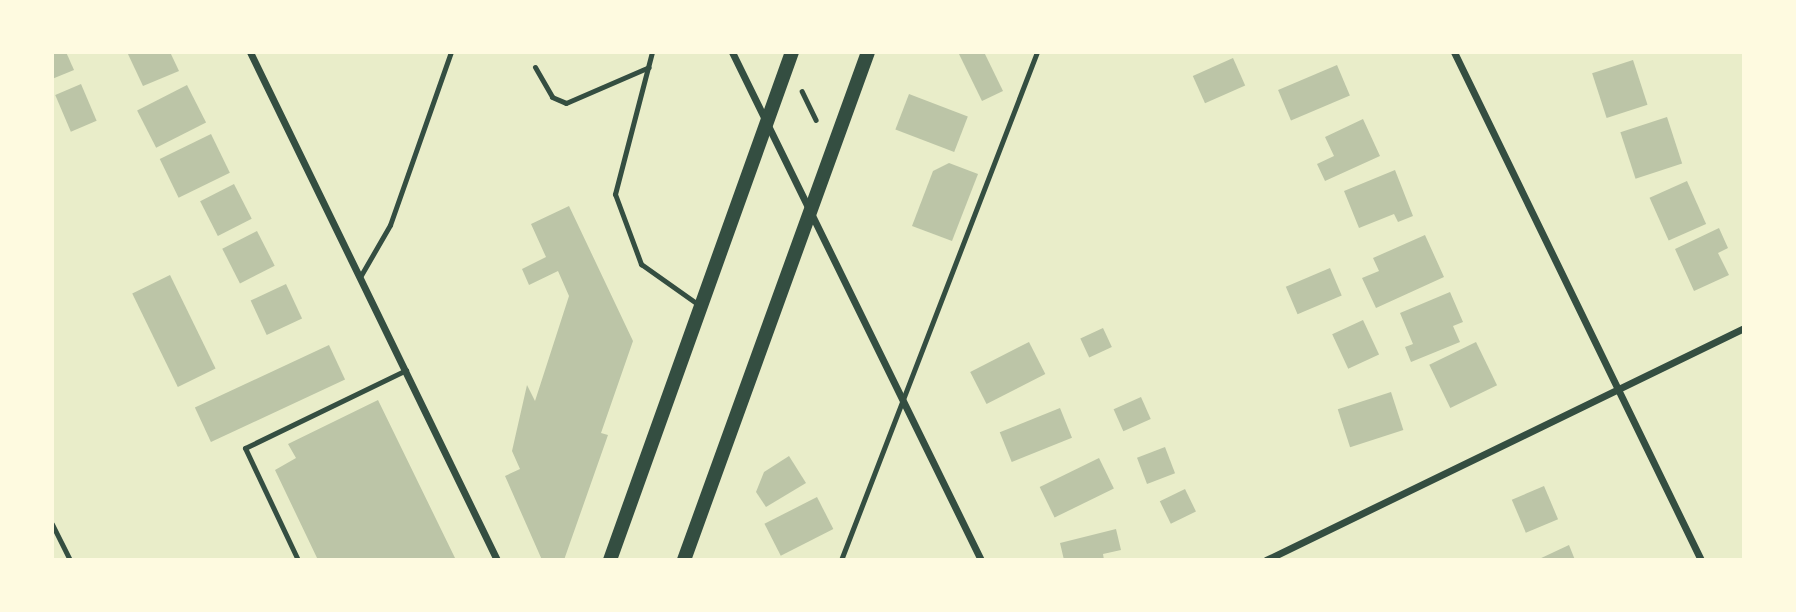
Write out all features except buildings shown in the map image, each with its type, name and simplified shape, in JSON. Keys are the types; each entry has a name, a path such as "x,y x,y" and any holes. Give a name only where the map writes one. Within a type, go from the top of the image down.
{"main road":[{"path":"610,559 792,52"},
{"path":"684,559 808,209 868,52"}],"street":[{"path":"250,52 497,559"},
{"path":"732,52 981,559"},
{"path":"1454,52 1700,559"},
{"path":"1266,559 1744,328"}],"lane":[{"path":"360,277 390,225 451,52"},
{"path":"652,52 615,194 641,264 699,305"},
{"path":"841,559 905,400 1037,52"},
{"path":"535,67 552,97 566,103 649,67"},
{"path":"298,559 245,448 406,370"},
{"path":"52,524 70,559"}],"path":[{"path":"801,90 816,120"}]}
